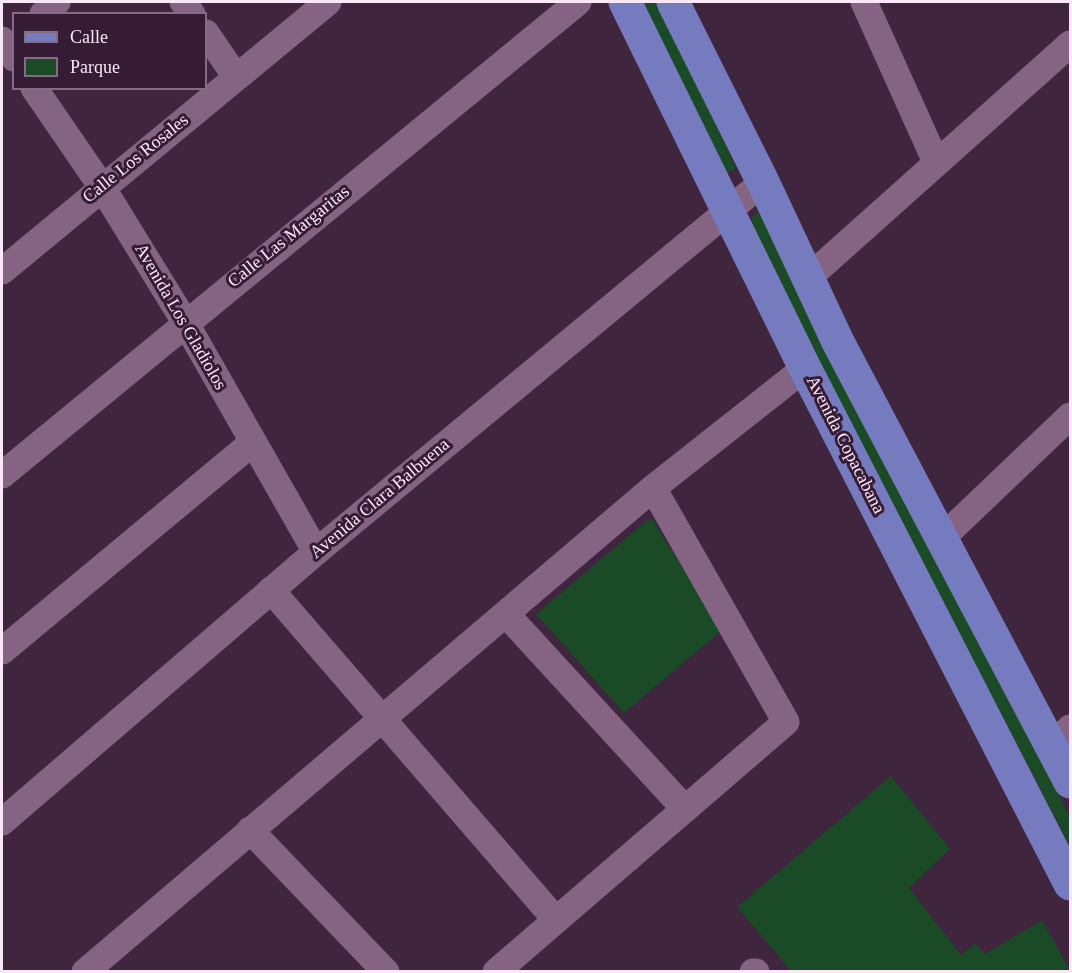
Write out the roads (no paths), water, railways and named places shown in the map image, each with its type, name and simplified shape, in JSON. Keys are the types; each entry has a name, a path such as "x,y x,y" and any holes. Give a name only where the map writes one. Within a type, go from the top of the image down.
{"main road":[{"name":"Avenida Copacabana","path":"625,2 805,368 1071,884"},
{"path":"673,2 763,182 838,342 943,537 1061,737 1071,782"}],"street":[{"path":"45,12 57,2"},
{"name":"Calle Los Rosales","path":"2,271 328,2"},
{"name":"Calle Las Margaritas","path":"2,475 185,322 578,2"},
{"path":"864,2 936,162"},
{"path":"207,34 236,77"},
{"path":"807,279 1071,44"},
{"name":"Avenida Los Gladiolos","path":"35,90 102,187 185,322 316,552"},
{"name":"Avenida Clara Balbuena","path":"2,822 316,552 763,182"},
{"path":"95,968 250,831 653,488 805,368"},
{"path":"943,537 1071,416"},
{"path":"2,651 252,442"},
{"path":"496,972 786,722 653,488"},
{"path":"271,590 556,920"},
{"path":"506,614 685,809"},
{"path":"250,831 386,972"}]}
